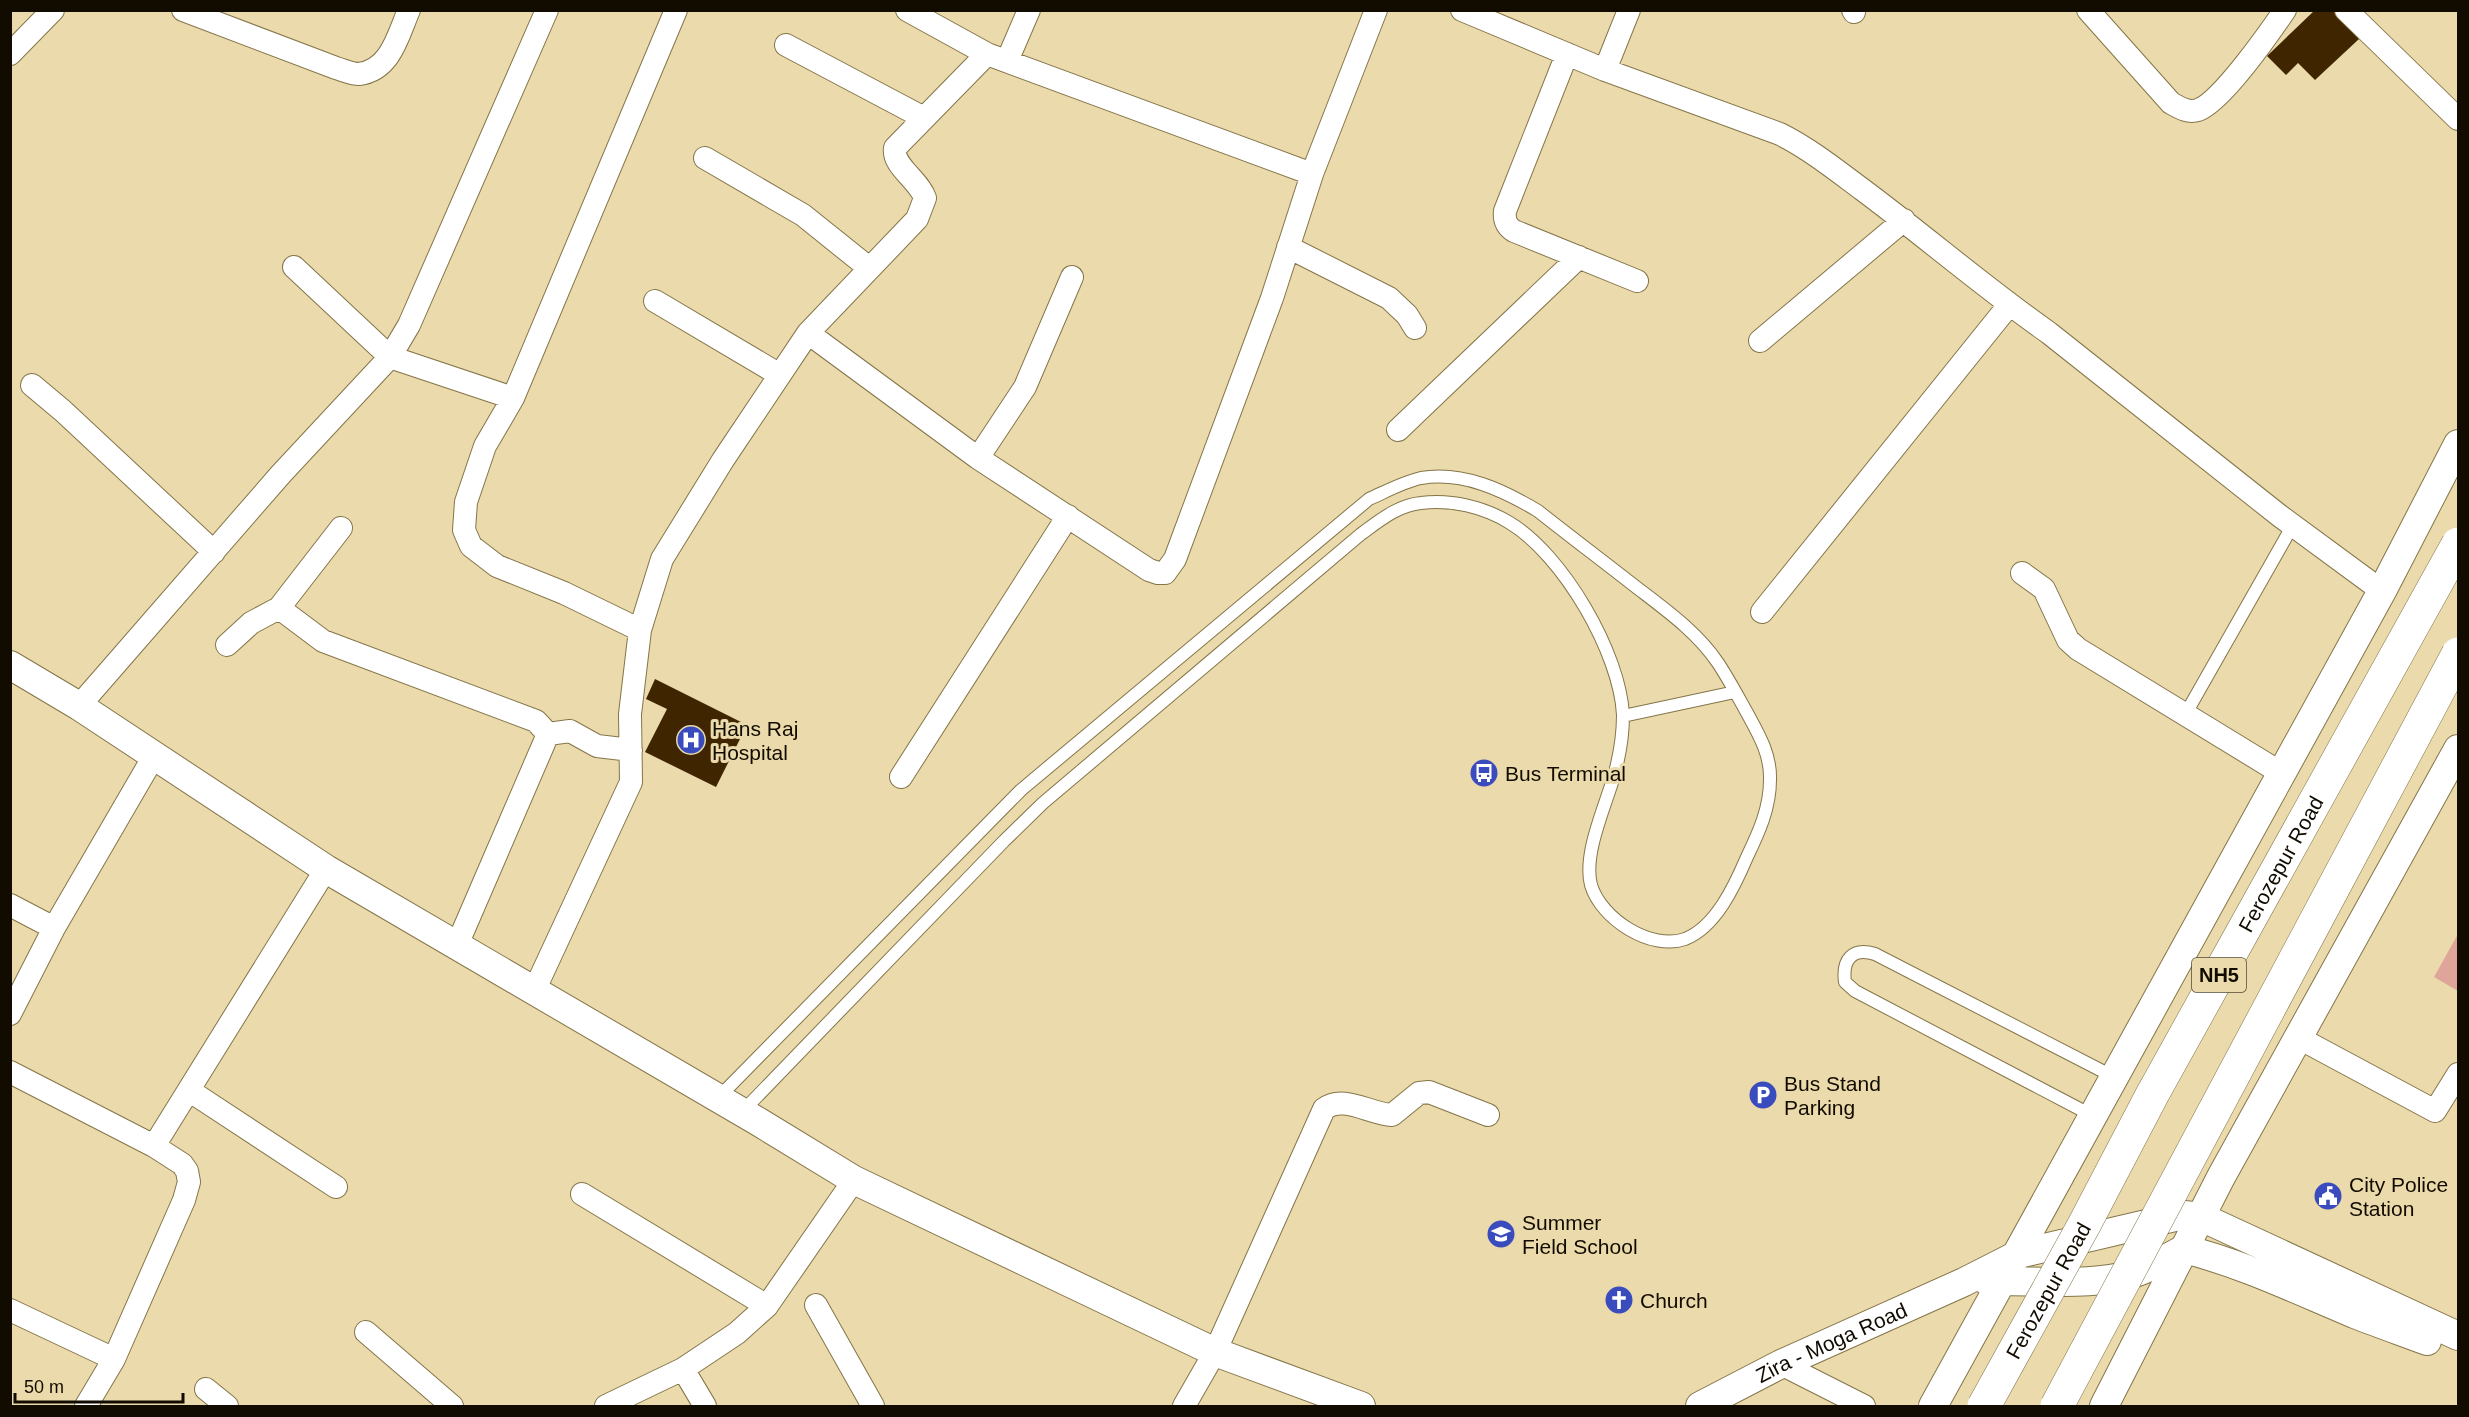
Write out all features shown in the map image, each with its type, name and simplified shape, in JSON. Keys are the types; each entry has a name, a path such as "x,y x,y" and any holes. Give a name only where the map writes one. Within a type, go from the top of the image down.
{"highway":[{"name":"Ferozepur Road","path":"1984,1407 2152,1095 2458,544"},
{"name":"NH5","path":"2057,1407 2458,654"}],"street":[{"path":"10,54 53,10"},
{"path":"183,10 336,68 358,74 377,68 391,54 408,10"},
{"path":"79,706 281,474 390,357 409,325 548,10"},
{"path":"640,630 564,593 497,566 471,546 464,530 466,502 485,446 513,398 676,10"},
{"path":"907,10 997,57 1312,174"},
{"path":"534,991 631,782 630,714 640,630 662,558 723,460 808,333 917,219 925,198 922,187 894,155 899,141 997,57 1029,10"},
{"path":"808,333 978,458 1149,570 1165,573 1171,567 1272,298 1312,174 1376,10"},
{"path":"1605,70 1629,10"},
{"path":"2088,10 2171,103 2185,111 2195,111 2206,106 2253,56 2285,10"},
{"path":"2346,10 2458,119"},
{"path":"1471,12 1605,70 1799,143 1904,220 2009,305 2049,333 2293,525 2382,591"},
{"path":"786,45 924,118"},
{"path":"1568,54 1504,211 1504,218 1509,228 1514,231 1637,281"},
{"path":"705,158 803,215 869,268"},
{"path":"1760,341 1904,220"},
{"path":"1288,247 1389,298 1407,315 1415,328"},
{"path":"1398,430 1579,258"},
{"path":"294,267 390,357 513,398"},
{"path":"978,458 1025,387 1072,278"},
{"path":"655,301 780,375"},
{"path":"1762,612 2009,305"},
{"path":"32,386 63,411 214,552"},
{"path":"1933,1407 2382,591 2458,444"},
{"path":"901,777 1068,516"},
{"path":"227,645 251,623 279,608 341,528"},
{"path":"2022,573 2044,589 2068,640 2078,649 2281,773"},
{"path":"279,608 323,641 536,721 548,734"},
{"path":"10,665 79,706 326,869 854,1180 1215,1352 1361,1407"},
{"path":"548,734 570,731 597,746 631,750"},
{"path":"456,945 548,734"},
{"path":"2104,1407 2221,1176 2458,749"},
{"path":"10,1014 54,928 154,756"},
{"path":"154,1146 326,869"},
{"path":"10,905 54,928"},
{"path":"2299,1038 2435,1111 2458,1074"},
{"path":"10,1072 154,1146 182,1164 187,1172 188,1191 114,1359 86,1407"},
{"path":"190,1091 336,1187"},
{"path":"1184,1407 1215,1352 1324,1109 1331,1103 1342,1102 1379,1114 1392,1115 1419,1093 1429,1092 1488,1115"},
{"path":"606,1407 683,1369 737,1333 767,1306 854,1180"},
{"path":"582,1194 767,1306"},
{"name":"Zira - Moga Road","path":"1700,1407 1780,1364 1964,1282 2019,1254 2162,1219 2184,1215 2201,1217"},
{"path":"2201,1217 2458,1336"},
{"path":"2184,1249 2219,1257 2358,1316 2458,1352"},
{"name":"Zira - Moga Road","path":"1964,1282 2088,1281 2122,1277 2156,1264 2184,1249"},
{"path":"816,1305 873,1407"},
{"path":"10,1310 114,1359"},
{"path":"366,1332 452,1407"},
{"path":"1780,1364 1864,1407"},
{"path":"683,1369 705,1407"},
{"path":"206,1389 227,1407"}],"lane":[{"path":"1448,477 1471,480 1518,499 1678,620 1718,662 1765,747 1771,777 1769,799 1762,824 1726,898 1707,924 1687,938 1670,942 1655,940 1636,932 1614,918 1600,903 1591,884 1593,844 1615,774 1623,716 1613,668 1588,611 1560,571 1531,538 1494,514 1472,507 1442,502 1405,506 1361,534 1043,803 730,1105 1021,790 1369,499 1420,478 1448,477"},
{"path":"2185,715 2293,525"},
{"path":"1623,716 1735,692"},
{"path":"2093,1116 1855,991 1845,982 1846,964 1851,956 1858,953 1865,951 1875,954 2114,1077"}],"shaded area":[{"path":"2458,934 2458,991 2434,977"}],"building":[{"path":"2315,10 2333,10 2359,39 2315,80 2298,63 2286,75 2267,56"},
{"path":"655,679 747,725 716,787 645,752 667,709 646,699"}],"place":[{"name":"Hans Raj Hospital","path":"691,740"},
{"name":"Bus Terminal","path":"1484,773"},
{"name":"Bus Stand Parking","path":"1763,1095"},
{"name":"City Police Station","path":"2328,1196"},
{"name":"Summer Field School","path":"1501,1234"},
{"name":"Church","path":"1619,1300"}]}
